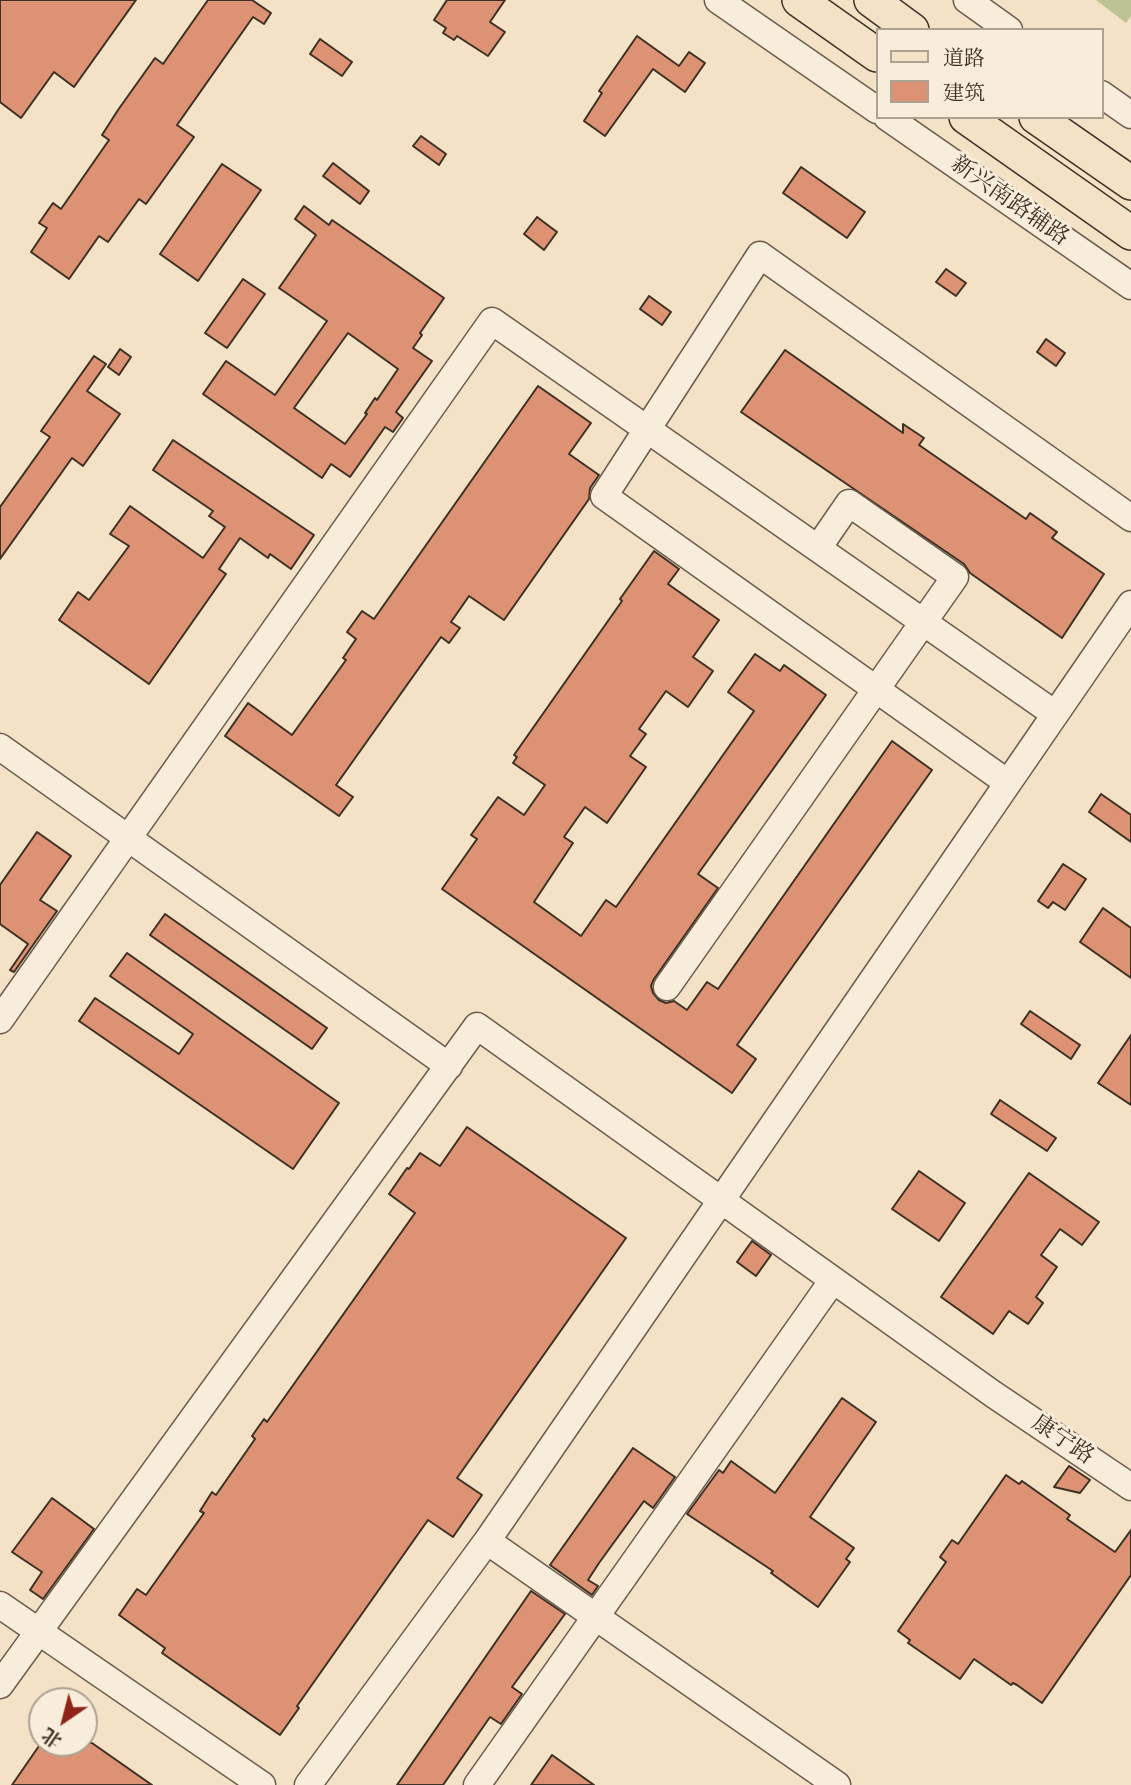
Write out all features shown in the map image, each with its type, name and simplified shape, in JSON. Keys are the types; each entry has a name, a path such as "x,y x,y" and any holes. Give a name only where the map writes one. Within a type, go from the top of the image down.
{"main road":[{"path":"799,0 876,54"},
{"path":"871,0 909,28"},
{"path":"969,119 1131,233"},
{"path":"1040,119 1131,183"}],"street":[{"path":"718,0 876,109"},
{"path":"967,0 1007,28"},
{"path":"1103,95 1131,115"},
{"name":"新兴南路辅路","path":"890,119 1131,286"},
{"path":"1008,783 604,496 760,255 1131,518"},
{"path":"0,1020 492,321 1055,714"},
{"path":"667,987 955,577 849,503 818,548"},
{"path":"308,1785 487,1541 1131,604"},
{"path":"0,747 449,1066 0,1685"},
{"name":"康宁路","path":"449,1066 477,1026 993,1394 1131,1488"},
{"path":"477,1785 833,1280"},
{"path":"487,1541 836,1785"},
{"path":"0,1605 262,1785"}],"green space":[{"path":"1096,0 1131,0 1131,16 1126,23"}],"building":[{"path":"0,0 136,0 74,87 54,72 21,118 0,102"},
{"path":"208,0 252,0 271,13 264,24 253,17 177,125 194,137 146,204 139,199 108,242 99,236 69,279 31,252 47,228 39,223 53,203 61,209 109,140 102,135 118,110 155,58 163,64"},
{"path":"447,0 505,0 490,22 505,32 488,56 457,36 454,40 443,33 446,28 434,20"},
{"path":"637,36 679,66 689,52 705,63 685,92 653,69 605,136 584,121 602,93 599,91"},
{"path":"320,39 352,62 342,76 310,54"},
{"path":"421,136 446,154 439,165 413,146"},
{"path":"333,163 369,191 360,204 323,176"},
{"path":"222,164 261,190 198,281 160,254"},
{"path":"801,167 865,212 847,238 783,193"},
{"path":"304,206 329,225 332,220 444,298 413,348 432,361 396,412 403,418 393,432 385,427 350,477 331,464 322,478 203,394 226,361 275,395 327,321 279,288 316,235 295,219","holes":["348,333 398,369 345,444 294,408"]},
{"path":"537,217 557,232 544,250 524,234"},
{"path":"946,269 966,283 956,296 936,282"},
{"path":"243,279 265,294 227,348 205,333"},
{"path":"649,296 671,312 662,325 640,309"},
{"path":"1046,339 1065,353 1056,366 1037,352"},
{"path":"120,349 131,357 119,375 108,367"},
{"path":"785,350 903,433 903,424 924,438 919,445 1026,519 1030,513 1057,532 1052,538 1104,574 1062,638 970,573 964,564 741,412"},
{"path":"94,356 106,364 87,391 120,414 83,466 72,458 0,559 0,507 50,437 41,431"},
{"path":"538,386 591,423 569,454 599,475 590,488 589,499 504,620 469,596 451,622 460,628 449,643 441,637 336,785 353,797 339,816 225,736 248,703 292,735 346,660 343,658 356,639 347,632 362,611 374,619"},
{"path":"173,440 314,535 291,569 270,554 268,558 240,538 219,569 226,574 149,684 59,620 78,592 89,600 129,546 110,534 130,506 203,558 225,527 209,516 213,511 153,470"},
{"path":"654,551 679,569 668,584 719,620 693,657 713,671 688,707 666,691 639,729 646,734 630,756 646,767 607,823 585,807 564,837 573,843 534,902 581,936 606,900 616,907 754,711 728,692 755,654 780,671 784,665 826,695 698,874 718,888 654,979 651,986 659,1000 666,1003 674,1001 687,1010 707,982 718,989 892,741 932,770 737,1045 756,1059 732,1093 442,889 477,839 471,835 498,797 524,815 545,785 513,763 517,757 514,755"},
{"path":"1101,794 1131,815 1131,842 1089,812"},
{"path":"37,832 71,856 40,900 57,911 14,972 10,970 28,944 0,924 0,885"},
{"path":"1063,864 1086,879 1065,910 1053,902 1048,908 1038,901"},
{"path":"1103,908 1131,928 1131,978 1080,942"},
{"path":"165,914 327,1028 312,1049 150,935"},
{"path":"127,953 339,1103 293,1169 79,1021 95,998 179,1054 193,1034 110,976"},
{"path":"1030,1011 1080,1045 1071,1059 1021,1024"},
{"path":"1131,1035 1131,1105 1098,1083"},
{"path":"1000,1100 1056,1138 1047,1151 991,1114"},
{"path":"467,1127 626,1238 457,1478 482,1495 453,1537 428,1520 297,1706 299,1708 280,1735 162,1653 165,1648 119,1615 137,1589 146,1595 204,1513 200,1511 212,1492 216,1495 255,1439 252,1436 264,1419 267,1422 415,1213 389,1194 407,1168 409,1169 420,1153 440,1166"},
{"path":"919,1171 965,1203 939,1241 892,1209"},
{"path":"1029,1173 1099,1222 1082,1245 1060,1229 1041,1255 1057,1267 1036,1297 1043,1303 1028,1324 1009,1311 993,1334 941,1297"},
{"path":"752,1241 771,1255 756,1276 737,1262"},
{"path":"842,1398 876,1422 810,1517 854,1548 846,1559 850,1562 818,1607 771,1573 773,1571 687,1514 719,1470 723,1473 731,1461 775,1493"},
{"path":"633,1448 675,1477 653,1508 644,1501 599,1563 588,1580 598,1586 592,1595 550,1565"},
{"path":"1069,1466 1090,1480 1080,1493 1054,1487"},
{"path":"1006,1475 1019,1484 1022,1481 1070,1515 1067,1519 1115,1552 1131,1530 1131,1575 1042,1703 974,1659 960,1679 908,1643 910,1640 898,1631 946,1562 940,1557 952,1540 958,1544"},
{"path":"52,1498 94,1529 43,1599 30,1590 42,1572 12,1552"},
{"path":"531,1591 565,1614 512,1687 522,1694 501,1724 490,1717 443,1785 397,1785"},
{"path":"98,1747 152,1785 12,1785 31,1757 98,1757"},
{"path":"552,1755 594,1785 531,1785"}]}
